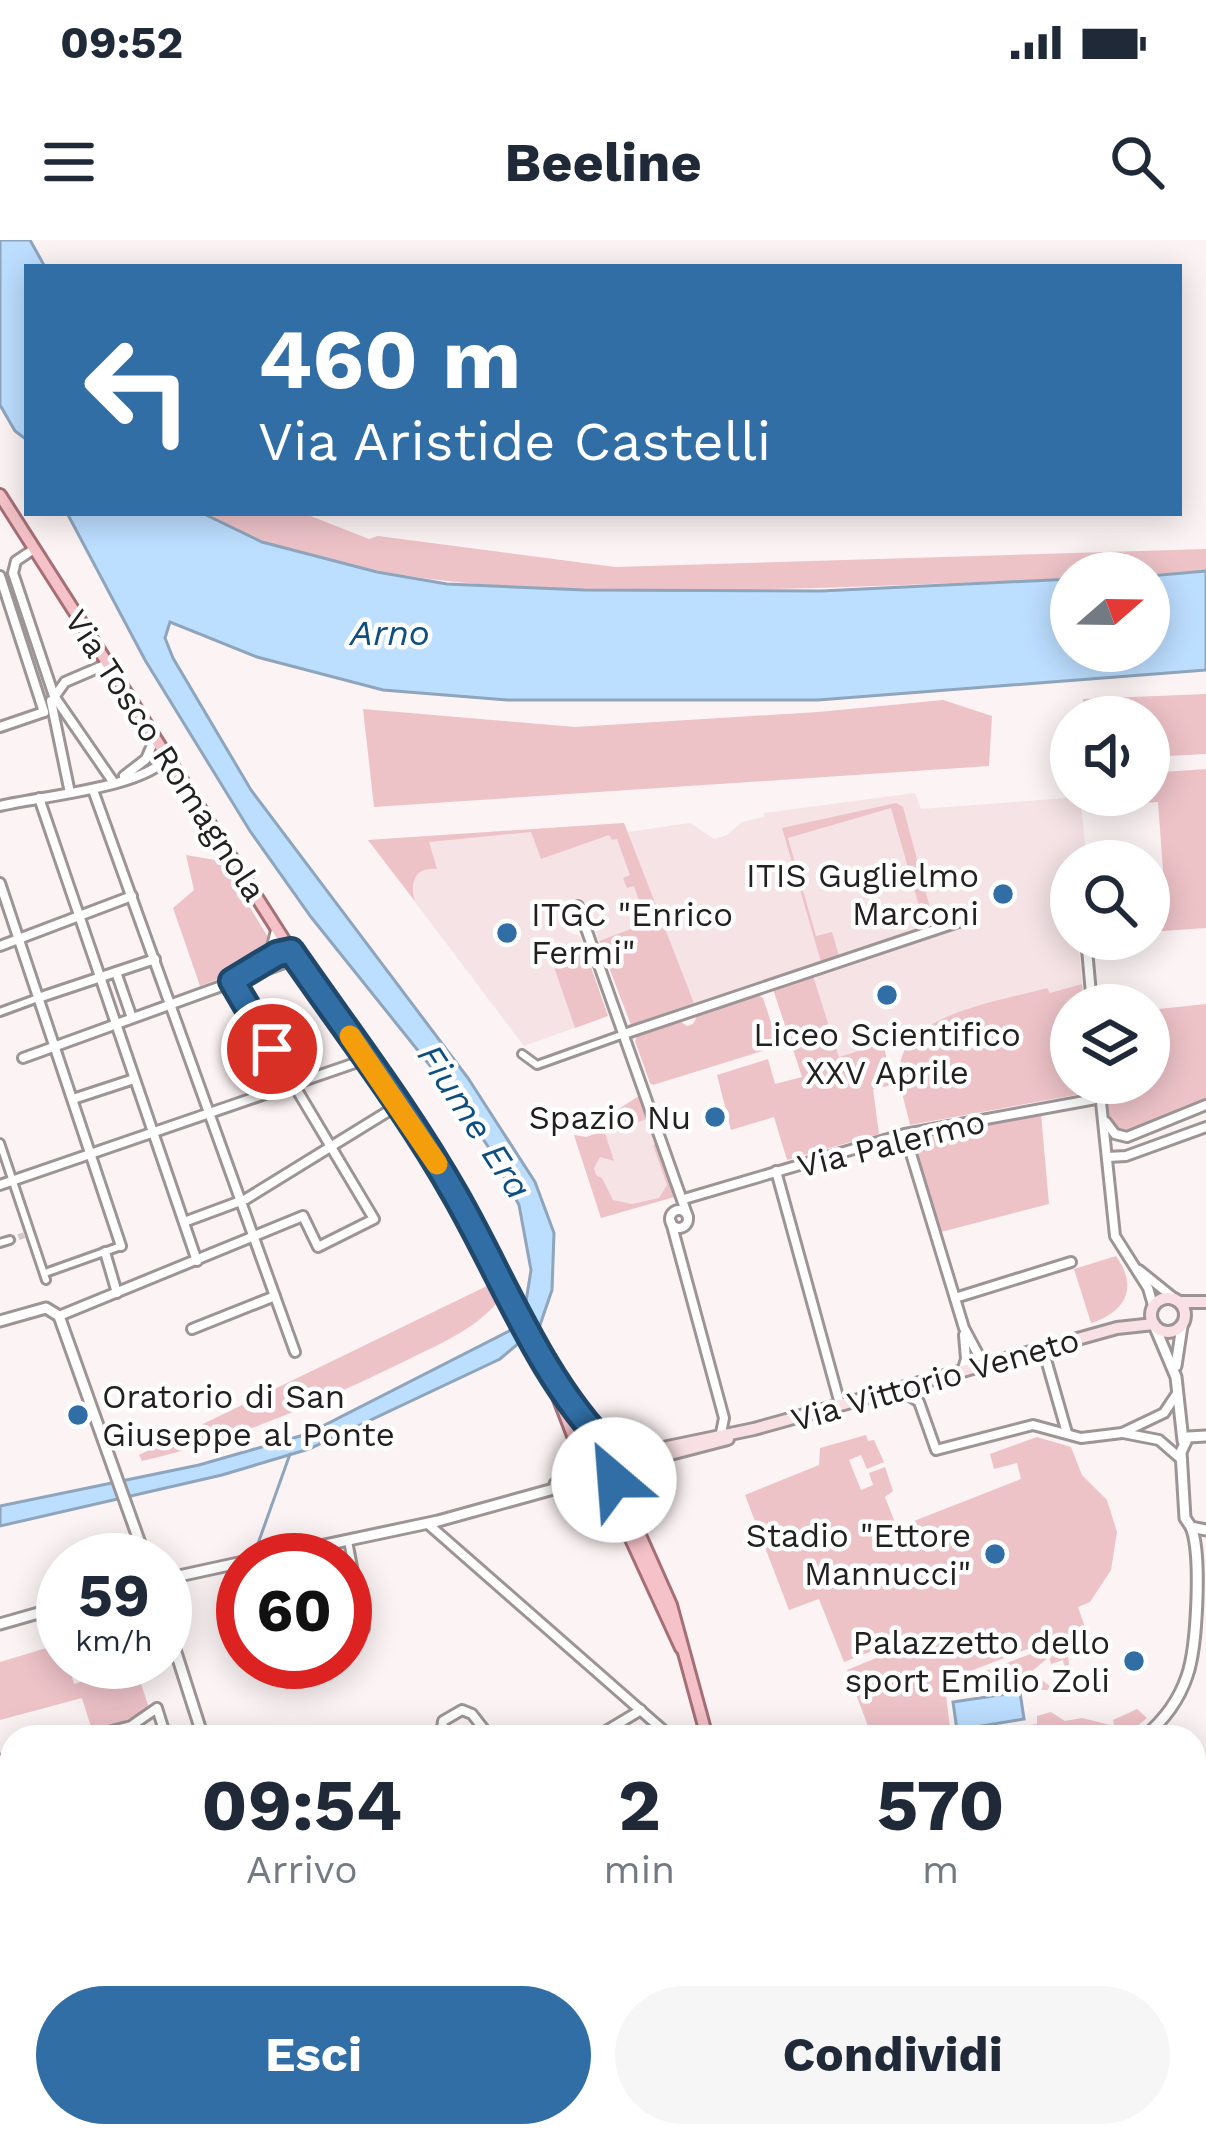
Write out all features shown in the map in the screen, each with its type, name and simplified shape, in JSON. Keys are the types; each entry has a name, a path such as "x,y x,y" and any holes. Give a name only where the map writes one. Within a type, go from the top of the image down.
{"main road":[{"name":"Via Tosco Romagnola","path":"0,495 291,951 428,1148 546,1361 586,1426 604,1443"},
{"path":"1163,1298 1206,1304 1166,1332 1154,1325 1153,1307 1163,1298"},
{"path":"1178,1300 1183,1323"},
{"name":"Via Vittorio Veneto","path":"1117,1328 1153,1307"},
{"name":"Via Vittorio Veneto","path":"609,1466 650,1460 1117,1328 1154,1325"},
{"path":"546,1361 579,1456 640,1552 681,1648"},
{"name":"Via Vittorio Veneto","path":"604,1443 639,1453 754,1429"},
{"path":"579,1456 589,1441 604,1443 611,1455 609,1466 664,1585 702,1725"},
{"path":"594,1473 609,1466"}],"street":[{"path":"34,549 16,561 14,573 53,698 70,793"},
{"path":"0,576 44,712"},
{"path":"0,727 44,712 65,682 108,664"},
{"path":"53,698 116,782"},
{"path":"141,764 155,736"},
{"path":"116,782 141,764 167,755"},
{"path":"0,806 93,790 163,764 167,755"},
{"path":"136,776 177,772"},
{"path":"93,790 295,1352"},
{"path":"39,798 197,1261"},
{"path":"0,884 121,1246 45,1277 0,1143"},
{"path":"0,946 132,896"},
{"path":"578,906 684,1199 688,1216 682,1228 671,1222"},
{"path":"522,1054 537,1065 973,917"},
{"path":"244,976 274,946 275,925"},
{"path":"262,962 291,951"},
{"path":"23,1058 273,967 289,960 291,951"},
{"path":"0,1012 154,958"},
{"path":"273,967 293,966 307,974"},
{"path":"116,972 132,1018"},
{"path":"59,1316 303,1216 318,1247 374,1220 232,981"},
{"path":"0,1186 358,1062"},
{"path":"73,1100 134,1078"},
{"name":"Via Palermo","path":"684,1199 905,1134 1068,1104"},
{"path":"1101,1104 1115,1236 1148,1288 1153,1307"},
{"path":"1106,1154 1113,1142 1206,1106"},
{"path":"184,1222 240,1202 387,1112"},
{"path":"1102,1114 1115,1134 1133,1136"},
{"path":"1106,1154 1115,1159 1126,1156 1206,1126"},
{"path":"905,1134 964,1328 979,1356 998,1361"},
{"path":"1108,1181 1126,1156"},
{"path":"776,1171 841,1406"},
{"path":"684,1199 671,1222 724,1418 721,1433"},
{"path":"676,1211 688,1216"},
{"path":"0,1243 10,1240"},
{"path":"106,1252 117,1293"},
{"path":"955,1298 1071,1262"},
{"path":"1134,1267 1178,1300"},
{"path":"192,1329 275,1296"},
{"path":"0,1321 44,1309 59,1316 137,1533"},
{"path":"1176,1377 1183,1323"},
{"path":"1154,1325 1176,1377 1185,1518 1198,1562"},
{"path":"962,1372 964,1328"},
{"path":"1043,1349 1067,1435"},
{"path":"898,1390 920,1402 930,1441 938,1450 1036,1425 1088,1438 1122,1433 1164,1413 1179,1394"},
{"path":"1179,1394 1206,1436"},
{"path":"1122,1433 1154,1438 1181,1460"},
{"path":"1183,1443 1191,1436 1206,1436"},
{"path":"544,1489 566,1476 579,1456"},
{"path":"372,1535 427,1524 594,1473"},
{"path":"427,1524 448,1537 658,1725"},
{"path":"1156,1725 1169,1711 1189,1671 1198,1562 1206,1532 1190,1527"},
{"path":"0,1624 36,1613"},
{"path":"188,1689 199,1725"},
{"path":"135,1725 157,1708 162,1725"},
{"path":"442,1725 464,1710 481,1725"},
{"path":"622,1725 641,1710"}],"shaded area":[{"path":"206,516 311,516 369,539 378,536 615,567 1050,554 1050,580 762,589 520,587 385,572 246,537"},
{"path":"1206,549 1206,571 1170,574 1170,552 1108,552"},
{"path":"1206,694 1206,754 1170,756 1170,696 1157,696"},
{"path":"943,700 992,716 989,766 374,807 363,709 575,727"},
{"path":"1206,769 1206,928 1170,931 1170,840 1161,840 1159,816 1170,816 1170,772"},
{"path":"915,793 921,809 1050,799 1050,816 1082,816 1085,840 1050,840 1050,960 1080,960 1082,984 1050,984 1050,994 1047,988 960,1013 839,1057 809,966 694,1003 661,919 599,941 585,903 560,913 566,931 580,936 608,1016 524,1046 368,840 624,823 628,832 690,823 714,839 764,813"},
{"path":"896,803 903,807 930,908 908,918 906,911 919,906 891,808 788,838 816,936 832,932 839,956 821,962 782,828"},
{"path":"624,823 694,1003 631,1025 599,941 647,923 634,886 627,888 623,878 630,875 617,839 609,835 541,859 531,832 429,842 437,869 423,870 416,877 415,901 368,840"},
{"path":"186,855 221,861 268,937 251,962 200,986 173,908 194,890"},
{"path":"586,953 608,1016 575,1028 553,964"},
{"path":"813,976 839,1057 883,1043 893,1085 873,1089 879,1134 787,1160 774,1117 731,1130 717,1075 768,1059 775,1084 802,1077 773,989"},
{"path":"1047,988 1050,1100 910,1125 901,1060 923,1030 963,1010"},
{"path":"758,995 763,998 778,1044 775,1047 650,1083 637,1036 681,1022 693,1024 697,1016"},
{"path":"1206,1004 1206,1100 1126,1133 1115,1127 1108,1104 1170,1104 1170,1008"},
{"path":"639,1096 674,1197 601,1218 574,1135 586,1137 621,1125 617,1110"},
{"path":"639,1096 647,1119 605,1133 614,1161 600,1157 596,1175 613,1200 632,1204 659,1198 667,1185 656,1144 674,1197 601,1218 574,1135 586,1137 621,1125 617,1110"},
{"path":"1041,1114 1049,1204 941,1232 913,1139"},
{"path":"1116,1256 1127,1278 1125,1297 1112,1312 1091,1323 1074,1269"},
{"path":"493,1283 501,1298 491,1309 428,1350 242,1432 142,1461 139,1455"},
{"path":"866,1435 868,1441 874,1440 884,1462 867,1469 861,1455 849,1460 861,1490 873,1485 869,1473 885,1467 893,1491 885,1497 899,1533 914,1521 1021,1479 1017,1463 994,1469 990,1454 1037,1437 1071,1447 1082,1475 1107,1500 1117,1532 1111,1570 1090,1602 1078,1607 1085,1627 973,1670 975,1675 1057,1644 1068,1656 1070,1671 1065,1671 1063,1660 1051,1664 1049,1657 1031,1672 1050,1686 1048,1690 1033,1690 1031,1682 946,1695 950,1725 868,1725 847,1670 905,1646 898,1641 844,1662 819,1599 789,1610 745,1495 819,1465 820,1448"},
{"path":"36,1651 36,1689 143,1689 149,1708 112,1725 90,1725 82,1698 0,1720 0,1662"},
{"path":"1137,1709 1147,1718 1139,1725 1114,1725 1113,1720"},
{"path":"1051,1712 1065,1721 1082,1718 1110,1725 1031,1725 1037,1724 1037,1716"}],"water":[{"path":"0,240 30,240 43,264 24,264 24,438 0,405"},
{"name":"Arno","path":"69,516 208,516 262,542 377,572 447,584 821,591 1050,580 1050,672 1170,672 1170,574 1206,571 1206,670 818,700 507,700 383,690 257,657 170,622 165,638 173,658 251,790 468,1078 535,1182 554,1233 552,1290 540,1325 500,1359 309,1449 222,1475 0,1526 0,1506 199,1465 307,1434 509,1331 525,1308 531,1270 519,1205 489,1148 250,831 145,660"},
{"path":"1020,1692 1024,1719 956,1725 953,1702"}],"waterway":[{"path":"262,1533 290,1454"}],"tunnel":[{"path":"10,1240 25,1235"}],"slow traffic":[{"path":"350,1036 437,1164"}],"place":[{"name":"ITIS Guglielmo Marconi","path":"1003,894"},
{"name":"ITGC \"Enrico Fermi\"","path":"507,933"},
{"name":"Liceo Scientifico XXV Aprile","path":"887,995"},
{"name":"Spazio Nu","path":"715,1117"},
{"name":"Oratorio di San Giuseppe al Ponte","path":"78,1415"},
{"name":"Stadio \"Ettore Mannucci\"","path":"995,1554"},
{"name":"Palazzetto dello sport Emilio Zoli","path":"1134,1661"}],"route":[{"path":"272,1049 232,981 277,954 291,951 446,1178 546,1361 590,1430 609,1448 614,1480"}],"water label":[{"name":"Fiume Era","path":"475,1121"}]}
